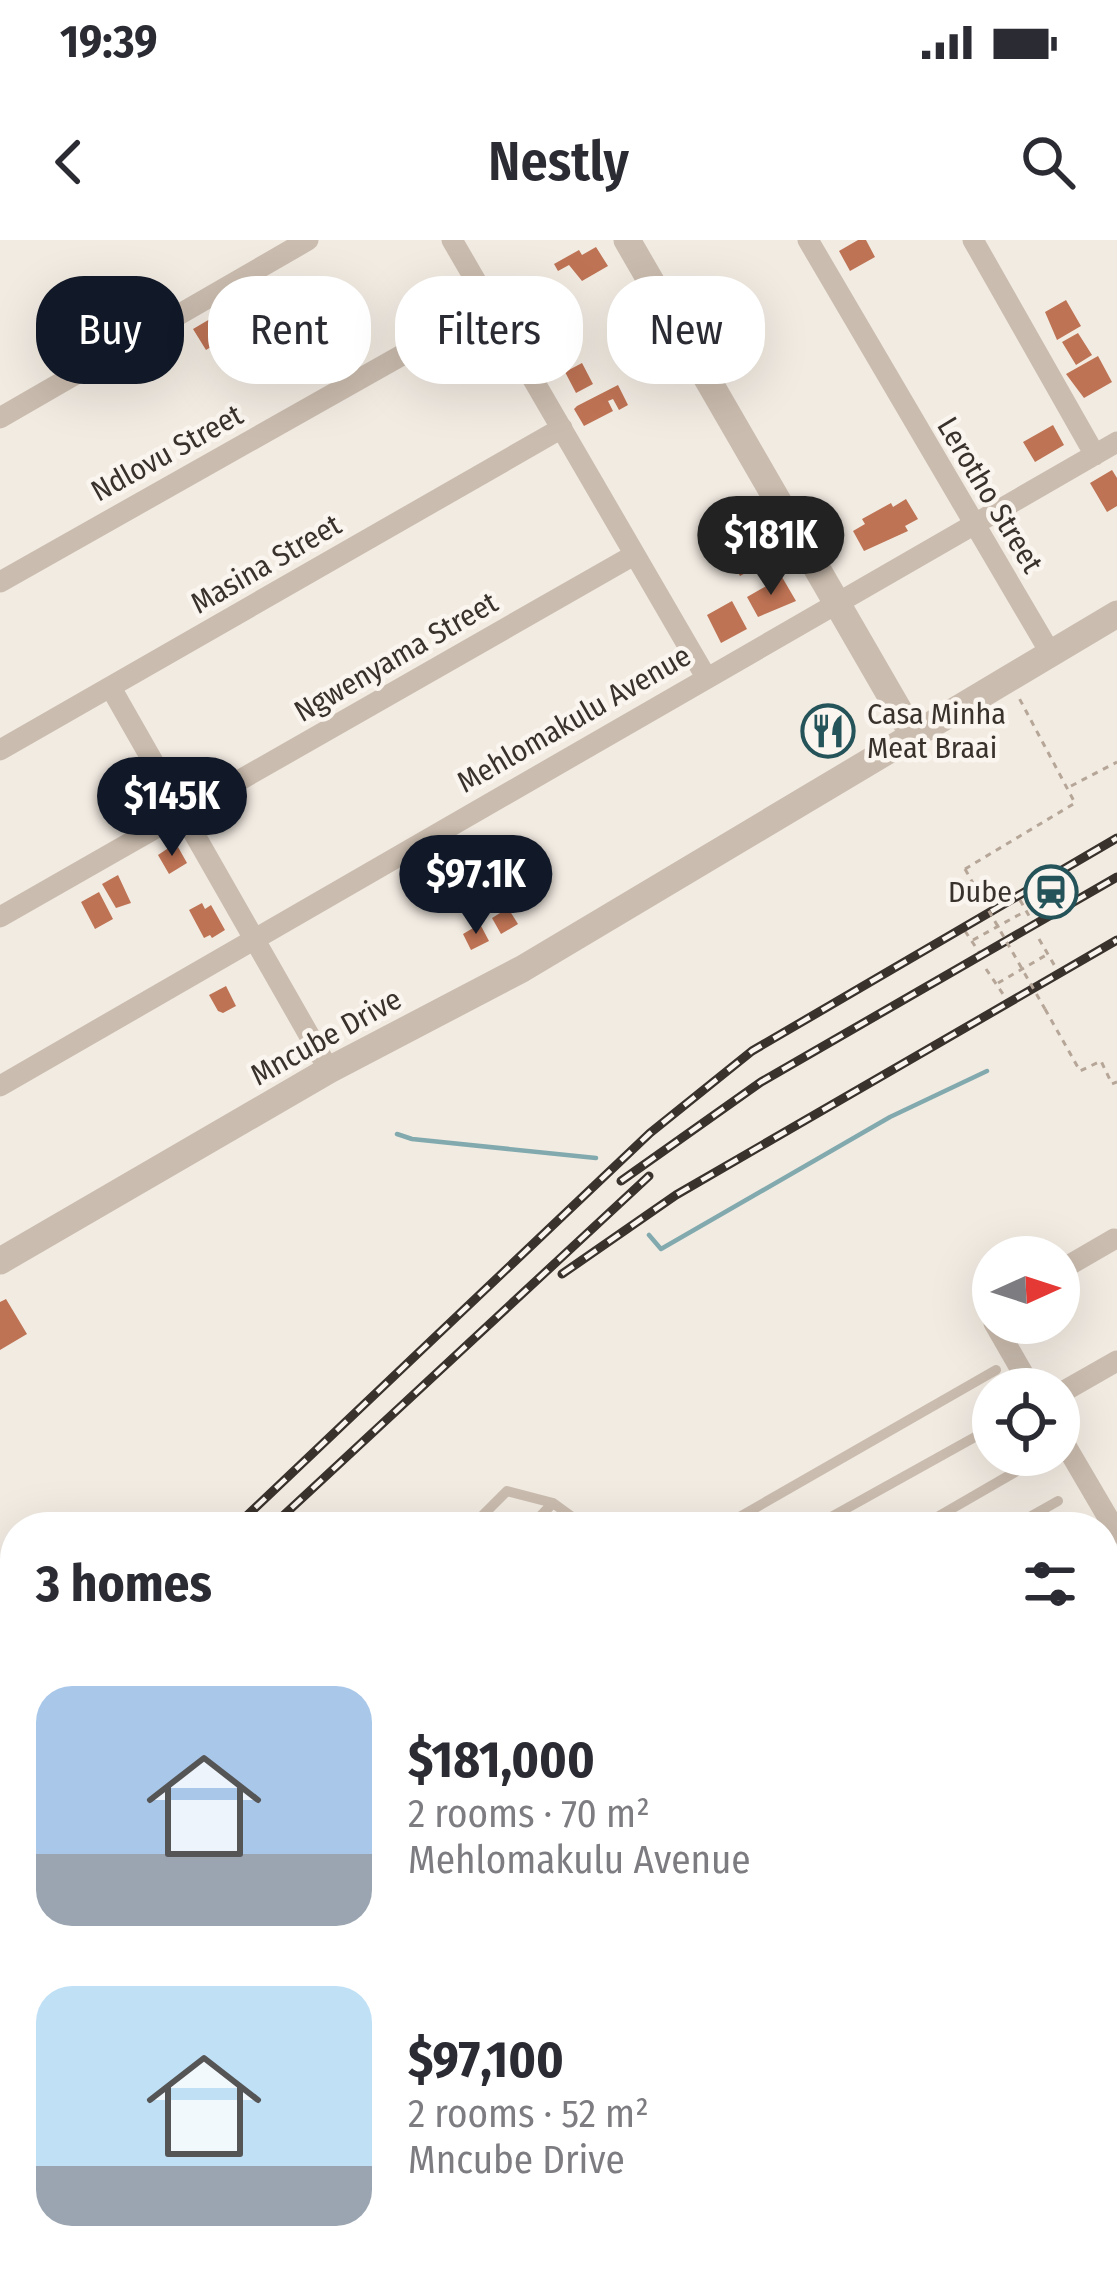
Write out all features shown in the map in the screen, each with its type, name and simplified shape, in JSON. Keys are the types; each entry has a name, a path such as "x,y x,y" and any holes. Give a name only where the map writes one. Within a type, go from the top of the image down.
{"street":[{"path":"0,418 308,240"},
{"path":"452,240 472,276"},
{"path":"627,240 912,733"},
{"name":"Lerotho Street","path":"808,240 1051,654"},
{"path":"973,240 1095,455"},
{"name":"Ndlovu Street","path":"0,582 395,359"},
{"path":"536,384 706,677"},
{"name":"Masina Street","path":"0,750 562,428"},
{"name":"Mehlomakulu Avenue","path":"0,1086 1117,442"},
{"name":"Ngwenyama Street","path":"0,917 634,555"},
{"name":"Mncube Drive","path":"0,1261 329,1070 522,969 1117,614"},
{"path":"111,688 329,1070"},
{"path":"1080,1259 1114,1240"},
{"path":"1080,1382 1117,1361"},
{"path":"1080,1470 1105,1512"}],"lane":[{"path":"748,1512 972,1384"},
{"path":"840,1512 972,1439"},
{"path":"946,1512 1008,1476"},
{"path":"486,1512 507,1491 553,1503 565,1512"},
{"path":"1039,1512 1058,1501"},
{"path":"544,1512 553,1503"}],"path":[{"path":"1007,679 1075,803 965,869 1080,1071 1101,1061 1112,1084 1117,1082"},
{"path":"1067,788 1117,762"},
{"path":"1020,899 1032,921"},
{"path":"973,940 1024,912"},
{"path":"965,931 979,952"},
{"path":"1039,939 1056,968"},
{"path":"998,983 1048,954"},
{"path":"986,970 1005,997"}],"building":[{"path":"866,240 875,257 850,271 839,251"},
{"path":"596,247 608,266 583,280 569,265 558,271 554,264 579,250 582,255"},
{"path":"1066,300 1081,326 1057,340 1045,312"},
{"path":"208,320 208,349 206,350 193,329"},
{"path":"1078,333 1092,355 1076,365 1062,342"},
{"path":"1098,356 1112,382 1084,398 1066,374"},
{"path":"583,365 593,384 576,393 571,384 583,384"},
{"path":"618,385 628,405 619,410 613,399 608,401 613,411 584,426 574,409"},
{"path":"1053,425 1064,445 1035,462 1023,442"},
{"path":"1112,470 1117,478 1117,506 1107,512 1090,483"},
{"path":"737,497 749,525 732,535 713,511"},
{"path":"906,499 918,519 905,526 908,531 864,551 853,531 865,524 862,519"},
{"path":"763,534 775,557 740,576 727,554"},
{"path":"782,577 796,601 758,617 747,597"},
{"path":"732,601 747,629 721,643 707,615"},
{"name":"Casa Minha Meat Braai","path":"827,713 838,733 817,746 811,735 822,729 816,720"},
{"path":"178,847 187,863 169,874 158,855"},
{"path":"118,875 131,903 116,908 102,884"},
{"path":"99,892 113,919 95,929 81,902"},
{"path":"202,903 205,909 211,905 225,930 212,938 204,938 189,910"},
{"path":"508,908 518,924 501,934 492,918"},
{"path":"480,924 489,941 471,950 463,934"},
{"path":"226,986 236,1006 223,1013 209,995"},
{"path":"6,1299 27,1334 0,1350 0,1302"}],"waterway":[{"path":"649,1235 661,1249 890,1117 987,1071"},
{"path":"397,1134 596,1158"}],"railway":[{"path":"251,1512 650,1133 752,1051 1117,838"},
{"path":"621,1181 761,1082 1117,877"},
{"path":"562,1274 676,1195 1117,940"},
{"path":"287,1512 649,1176"}],"place":[{"name":"Casa Minha Meat Braai","path":"828,731"},
{"name":"Dube","path":"1051,892"}]}
